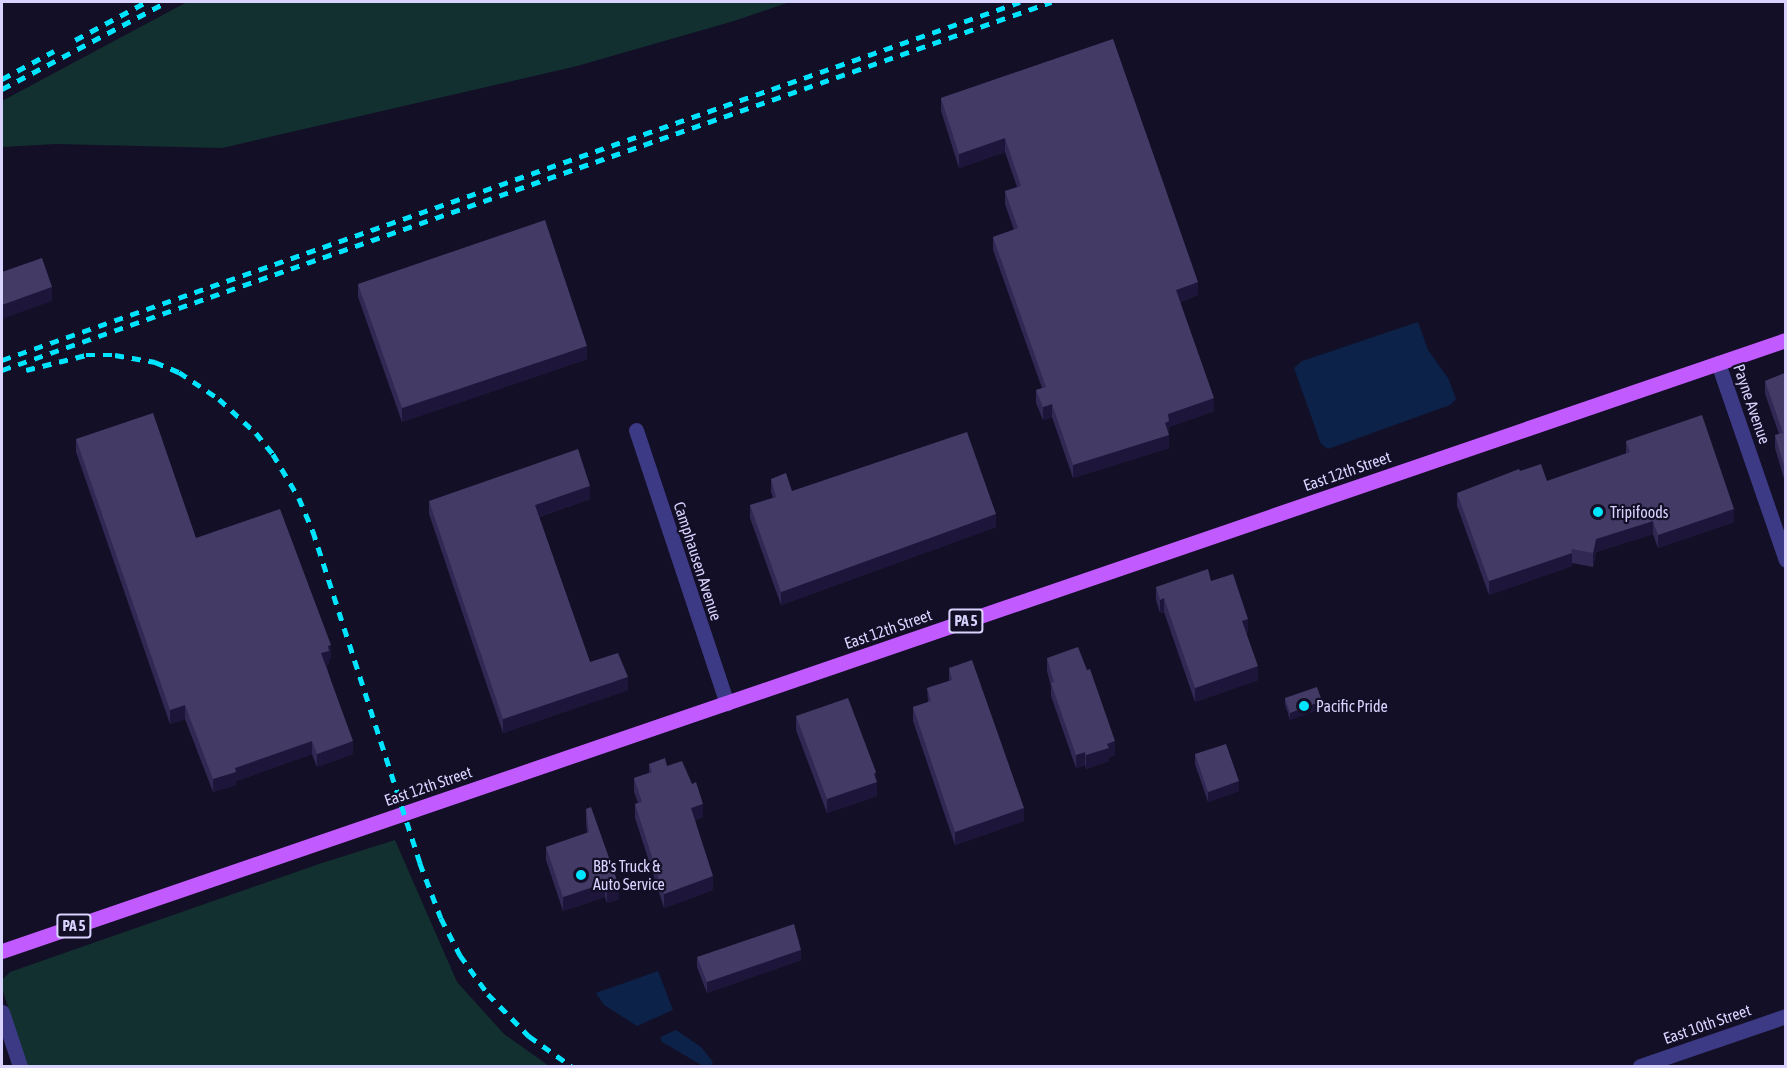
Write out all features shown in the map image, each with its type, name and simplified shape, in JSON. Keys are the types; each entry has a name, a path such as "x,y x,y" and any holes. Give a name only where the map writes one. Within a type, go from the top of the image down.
{"main road":[{"name":"East 12th Street","path":"2,951 1785,340"}],"street":[{"name":"Payne Avenue","path":"1719,363 1785,560"},
{"name":"Camphausen Avenue","path":"636,430 727,703"},
{"path":"2,1012 20,1066"},
{"name":"East 10th Street","path":"1640,1066 1785,1016"}],"green space":[{"path":"187,2 790,2 734,21 577,66 222,148 56,144 2,147 2,101"},
{"path":"395,840 457,982 504,1034 549,1066 27,1066 2,988 3,979 10,972 319,864"}],"water":[{"path":"1418,322 1428,350 1448,378 1456,399 1450,405 1328,449 1321,444 1294,368 1302,361"},
{"path":"658,971 673,1010 637,1026 604,1005 596,993"},
{"path":"676,1030 701,1047 713,1062 711,1066 703,1066 662,1042 660,1037"}],"building":[{"path":"1113,39 1198,282 1176,290 1214,398 1168,414 1169,421 1165,423 1169,435 1073,465 1052,404 1043,407 1036,390 1046,387 993,237 1018,228 1005,191 1021,186 1005,138 959,154 941,98"},
{"path":"545,220 587,346 402,408 358,284"},
{"path":"42,258 52,287 2,305 2,272"},
{"path":"1785,373 1785,469 1775,435 1783,433 1765,381"},
{"path":"153,413 196,538 280,509 331,645 328,646 329,651 321,653 353,741 317,754 312,741 235,768 236,772 213,779 185,705 170,710 76,439"},
{"path":"1702,415 1734,509 1658,535 1653,521 1596,539 1593,553 1571,549 1572,553 1489,581 1457,493 1519,469 1520,471 1541,464 1547,481 1630,452 1626,441"},
{"path":"967,432 996,514 781,592 750,505 776,497 771,479 786,473 792,491"},
{"path":"578,449 590,486 535,505 590,662 618,653 628,677 503,719 429,501"},
{"path":"1208,569 1211,581 1233,574 1248,619 1242,621 1258,666 1195,688 1164,598 1160,600 1156,587"},
{"path":"1078,647 1087,670 1090,669 1115,741 1107,744 1109,748 1086,755 1085,752 1076,755 1051,683 1054,682 1047,658"},
{"path":"972,660 1024,808 955,832 913,707 931,701 927,688 952,680 949,668"},
{"path":"1317,687 1322,701 1290,713 1285,698"},
{"path":"848,698 876,772 874,774 877,782 827,799 796,716"},
{"path":"1226,744 1239,781 1208,792 1195,754"},
{"path":"665,758 667,766 682,761 692,784 696,782 703,804 691,808 713,876 664,894 635,804 642,802 634,778 652,772 649,764"},
{"path":"591,807 619,886 607,890 605,883 563,897 546,847 589,832 586,809"},
{"path":"794,924 801,950 707,982 697,957"}],"railway":[{"path":"75,40 146,2"},
{"path":"2,89 166,2"},
{"path":"2,360 1020,2"},
{"path":"2,370 1051,2"},
{"path":"2,79 54,51"},
{"path":"26,370 86,355 115,355 155,362 179,372 219,399 256,433 273,454 299,498 313,531 420,863 441,918 460,955 488,994 529,1036 571,1066"}],"place":[{"name":"Tripifoods","path":"1598,512"},
{"name":"Pacific Pride","path":"1304,706"},
{"name":"BB's Truck & Auto Service","path":"581,875"}]}
